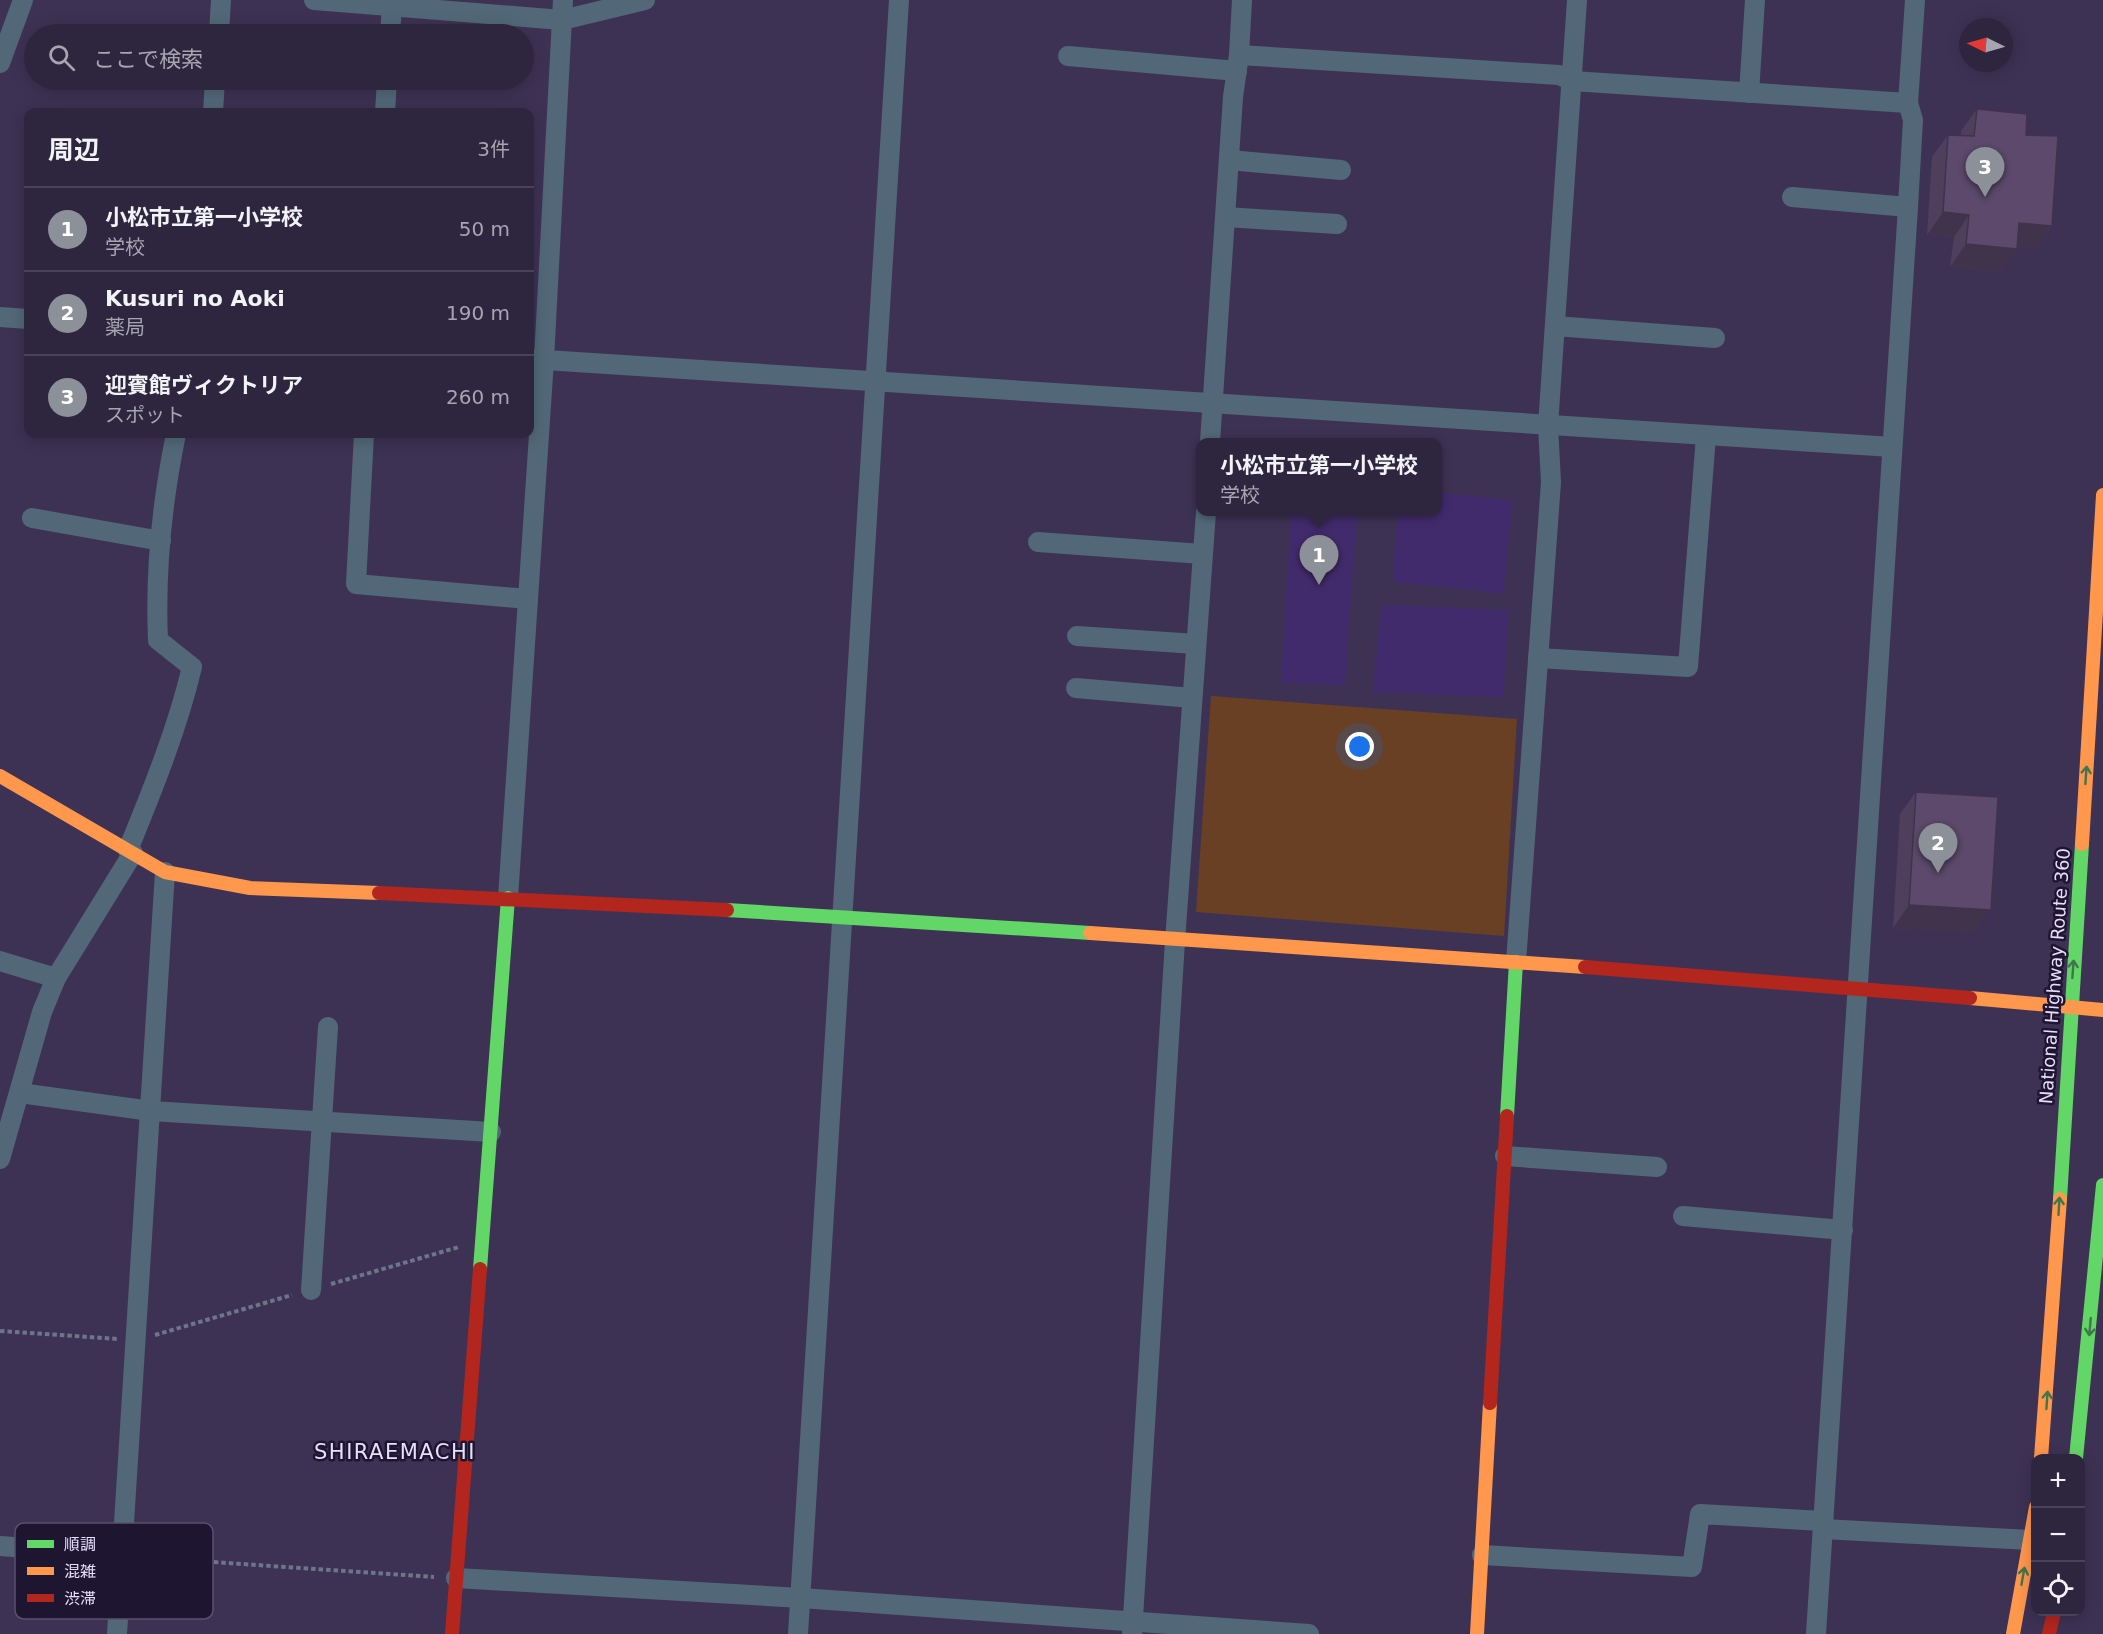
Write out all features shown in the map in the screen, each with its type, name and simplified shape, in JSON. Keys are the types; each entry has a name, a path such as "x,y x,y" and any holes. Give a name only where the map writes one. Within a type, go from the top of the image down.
{"main road":[{"name":"National Highway Route 360","path":"2041,1454 2049,1376 2103,495"},
{"path":"0,776 165,872 250,888 508,898 843,917 1516,962 1859,988 2103,1010"},
{"path":"452,1634 508,898"},
{"path":"1478,1634 1516,962"},
{"path":"2076,1454 2103,1185"},
{"path":"2013,1634 2036,1508"},
{"path":"2049,1634 2053,1616"}],"street":[{"path":"0,63 23,0"},
{"path":"220,24 221,0"},
{"path":"314,0 562,20 645,0"},
{"path":"508,898 528,598 537,360 563,0"},
{"path":"798,1634 899,0"},
{"path":"1210,438 1242,0"},
{"path":"1516,962 1551,482 1548,426 1577,0"},
{"path":"1749,93 1755,0"},
{"path":"1816,1634 1908,207 1913,120 1908,103 1916,0"},
{"path":"391,24 392,6"},
{"path":"1068,56 1558,75 1572,81 1908,103"},
{"path":"213,108 214,90"},
{"path":"385,108 386,90"},
{"path":"1229,160 1341,170"},
{"path":"1792,197 1908,207"},
{"path":"1226,217 1337,224"},
{"path":"0,317 24,319"},
{"path":"1555,326 1715,338"},
{"path":"537,360 1892,447"},
{"path":"1538,658 1688,667 1706,436"},
{"path":"0,1159 42,1012 56,978 130,852 186,692 192,667 158,640 156,587 167,479 175,438"},
{"path":"364,438 356,584 528,598"},
{"path":"1132,1628 1175,940 1206,516"},
{"path":"32,518 161,541"},
{"path":"1038,542 1203,554"},
{"path":"1077,636 1196,644"},
{"path":"1076,688 1192,698"},
{"path":"124,1523 165,872"},
{"path":"0,961 56,978"},
{"path":"311,1290 328,1027"},
{"path":"20,1093 151,1111 491,1132"},
{"path":"1505,1156 1657,1167"},
{"path":"1683,1216 1843,1230"},
{"path":"1482,1555 1692,1567 1700,1514 2030,1540"},
{"path":"0,1546 15,1547"},
{"path":"456,1578 801,1598 1132,1628 1309,1634"},
{"path":"117,1634 118,1619"}],"path":[{"path":"0,1331 137,1340"},
{"path":"213,1561 456,1578"}],"shaded area":[{"path":"1442,493 1513,500 1503,593 1393,582 1397,516 1442,516"},
{"path":"1291,516 1357,516 1345,685 1281,683"},
{"path":"1381,605 1509,610 1503,697 1373,692"},
{"path":"1211,696 1517,719 1504,936 1196,912"}],"building":[{"path":"1977,109 2027,114 2026,135 2058,136 2052,226 2019,223 2017,249 1966,244 1969,215 1943,212 1948,135 1974,136"},
{"path":"1916,792 1998,797 1991,910 1909,905"}],"traffic: fast":[{"path":"2060,1199 2082,844"},
{"path":"480,1269 508,898"},
{"path":"727,910 1090,933"},
{"path":"1507,1116 1516,962"},
{"path":"2076,1454 2103,1185"}],"traffic: slow":[{"path":"2082,844 2103,495"},
{"path":"0,776 165,872 250,888 379,893"},
{"path":"1090,933 1585,967"},
{"path":"1970,998 2103,1010"},
{"path":"2041,1454 2060,1199"},
{"path":"1477,1634 1490,1403"},
{"path":"2013,1634 2036,1508"}],"traffic: jam":[{"path":"379,893 727,910"},
{"path":"1585,967 1970,998"},
{"path":"1490,1403 1507,1116"},
{"path":"452,1634 480,1269"},
{"path":"2049,1634 2053,1616"}],"place":[{"name":"迎賓館ヴィクトリア","path":"1985,197"},
{"name":"小松市立第一小学校","path":"1319,585"},
{"name":"Kusuri no Aoki","path":"1938,873"}],"district":[{"name":"SHIRAEMACHI","path":"395,1452"}]}
